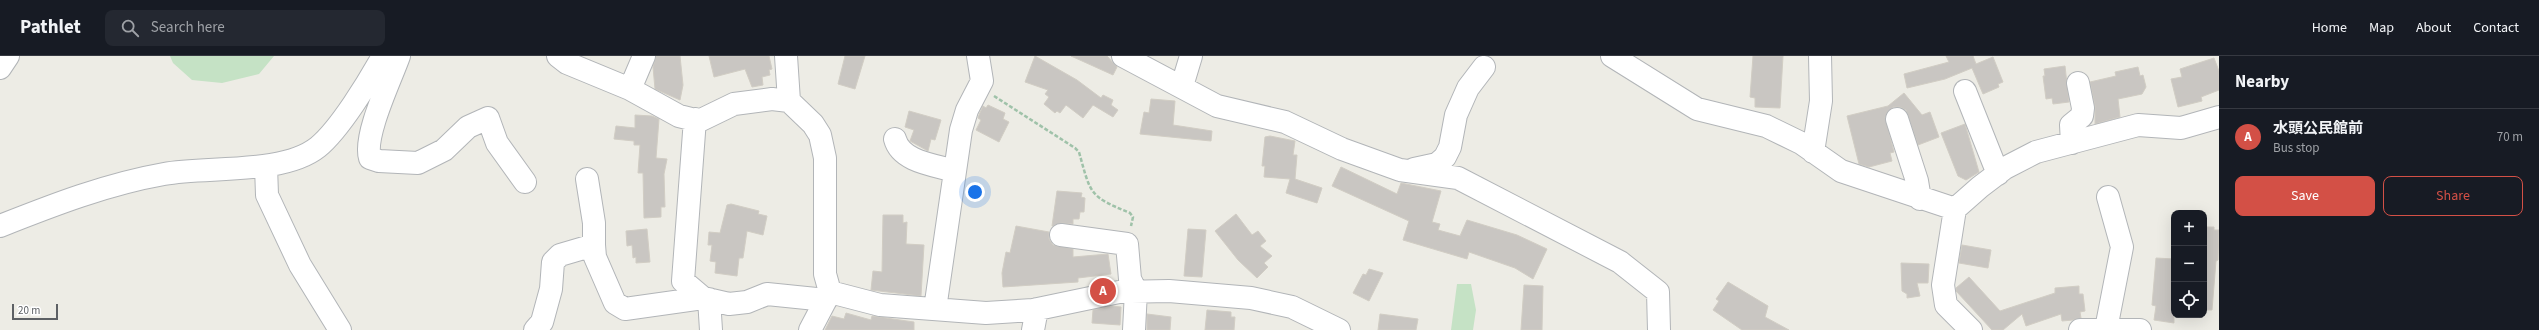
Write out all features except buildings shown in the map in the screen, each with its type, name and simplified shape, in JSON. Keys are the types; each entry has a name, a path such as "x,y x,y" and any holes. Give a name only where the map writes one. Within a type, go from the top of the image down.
{"street":[{"path":"0,68 8,56"},
{"path":"0,226 84,193 165,174 266,166 296,158 317,147 337,124 383,56"},
{"path":"399,56 376,116 368,150 370,158 379,161 418,163 444,150 468,127 488,118 497,143 525,182"},
{"path":"558,56 567,63 630,89 679,116 701,120 734,104 772,99 789,101 813,124 820,135 825,158 825,274 828,296 810,330"},
{"path":"630,89 644,56"},
{"path":"786,56 789,101"},
{"path":"935,309 961,130 967,110 982,81 978,56"},
{"path":"1123,56 1182,86 1217,106 1285,122 1342,149 1403,171 1458,178 1620,262 1658,292 1659,330"},
{"path":"1182,86 1191,56"},
{"path":"1612,56 1697,109 1766,126 1802,143 1841,172 1920,199 1955,209"},
{"path":"1813,152 1821,100 1820,56"},
{"path":"1403,171 1437,164 1445,157 1450,147 1456,115 1468,88 1484,67"},
{"path":"2072,143 2071,124 2082,116 2083,108 2078,83"},
{"path":"1964,91 1998,174"},
{"path":"1971,330 1946,305 1943,285 1955,209 1998,174 2036,152 2138,125 2181,128 2217,116"},
{"path":"695,119 683,281 706,299 711,330"},
{"path":"1897,119 1917,181 1920,199"},
{"path":"895,139 897,148 905,155 955,171"},
{"path":"266,166 267,195 300,265 340,330"},
{"path":"587,180 594,223 595,257 615,303 625,309 706,299 735,304 747,302 767,294 828,296 880,305 986,313 1035,320 1103,295 1136,291 1169,291 1251,298 1292,307 1339,330"},
{"path":"2106,329 2122,247 2108,197"},
{"path":"1061,235 1127,244 1130,279 1136,291 1134,330"},
{"path":"535,330 542,322 551,289 553,262 560,255 594,245"},
{"path":"2080,330 2140,330"}],"path":[{"path":"982,81 997,99 1079,152 1092,191 1101,201 1130,213 1133,217 1127,244"}],"green space":[{"path":"170,56 274,56 259,74 222,83 192,80 173,63"},
{"path":"1457,284 1471,284 1476,310 1473,330 1451,330"}],"place":[{"name":"水頭公民館前","path":"1103,291"}]}
